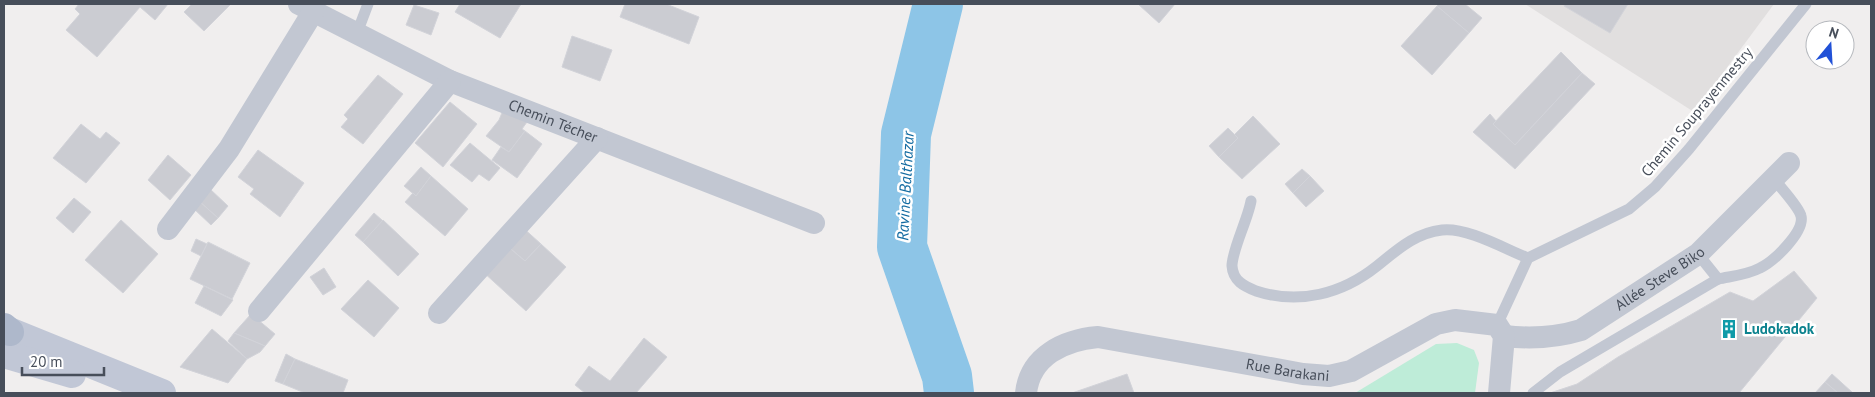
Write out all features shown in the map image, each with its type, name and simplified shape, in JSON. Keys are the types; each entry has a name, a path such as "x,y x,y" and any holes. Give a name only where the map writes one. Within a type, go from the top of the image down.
{"main road":[{"path":"5,336 137,393"},
{"path":"5,336 162,393"}],"street":[{"name":"Chemin Técher","path":"306,8 450,81 814,223"},
{"path":"168,228 229,149 306,8"},
{"path":"259,311 450,81"},
{"path":"439,313 596,138"},
{"name":"Allée Steve Biko","path":"1501,330 1560,337 1581,330 1698,254 1782,171"},
{"name":"Rue Barakani","path":"1026,393 1027,382 1034,366 1068,343 1082,338 1098,337 1304,374 1329,376 1350,371 1436,324 1455,320 1501,330"},
{"path":"1499,393 1501,330"}],"lane":[{"path":"357,33 368,4"},
{"name":"Chemin Souprayenmestry","path":"1528,258 1629,209 1655,187 1689,149 1806,4"},
{"path":"1533,393 1560,372 1718,279 1748,273 1761,268 1798,234 1802,225 1801,215 1782,171"},
{"path":"1251,201 1232,264 1234,277 1244,286 1268,294 1296,299 1323,295 1350,284 1376,268 1400,247 1426,233 1444,230 1464,233 1528,258 1511,296 1501,330"},
{"path":"1698,254 1718,279"}],"shaded area":[{"path":"1525,4 1774,4 1694,112"}],"green space":[{"path":"1457,343 1474,350 1479,363 1475,393 1355,393 1436,344"}],"building":[{"path":"79,4 168,4 155,20 140,7 97,57 66,30 80,14 75,9"},
{"path":"192,4 231,4 204,31 184,12"},
{"path":"460,4 521,4 500,38 455,12"},
{"path":"625,4 666,4 699,17 689,44 620,17"},
{"path":"1138,4 1175,4 1159,23"},
{"path":"1439,4 1465,4 1482,18 1469,33 1437,6"},
{"path":"1565,4 1628,4 1610,33 1564,6"},
{"path":"414,5 439,13 431,35 406,25"},
{"path":"1437,6 1469,33 1432,75 1401,46"},
{"path":"572,36 612,50 600,81 562,67"},
{"path":"1561,52 1582,73 1515,145 1493,124"},
{"path":"1582,73 1595,84 1515,169 1473,132 1490,114 1496,121 1493,124 1515,145"},
{"path":"378,75 403,94 363,144 341,127 348,119 344,115"},
{"path":"450,102 477,124 443,167 415,143"},
{"path":"504,108 527,122 522,129 525,131 509,152 486,136 499,120"},
{"path":"1253,116 1280,144 1242,179 1219,157 1238,138 1234,135"},
{"path":"81,124 100,139 106,132 120,143 86,183 53,158"},
{"path":"1228,128 1238,138 1219,157 1209,146"},
{"path":"525,131 542,144 517,178 492,160 501,147 509,152"},
{"path":"470,143 500,168 489,181 479,174 472,182 450,165"},
{"path":"258,150 304,183 280,217 250,194 254,189 238,177"},
{"path":"168,155 191,175 170,200 148,180"},
{"path":"421,167 431,176 416,196 404,186"},
{"path":"1302,169 1310,176 1293,193 1285,184"},
{"path":"431,176 468,209 445,236 405,202 413,193 416,196"},
{"path":"1310,176 1324,191 1306,207 1293,193"},
{"path":"210,189 228,206 218,218 199,201"},
{"path":"74,198 91,212 73,233 56,218"},
{"path":"199,201 218,218 211,225 193,208"},
{"path":"374,213 383,221 363,242 355,235"},
{"path":"121,220 158,254 123,293 85,260"},
{"path":"383,220 419,254 398,276 363,242"},
{"path":"521,226 541,244 525,261 505,244"},
{"path":"196,239 207,244 201,256 191,251"},
{"path":"208,242 250,263 232,299 190,279"},
{"path":"505,244 525,261 541,244 566,267 526,311 482,271"},
{"path":"324,268 336,287 323,295 310,277"},
{"name":"Ludokadok","path":"1794,271 1817,298 1739,393 1550,393 1577,384 1618,357 1730,292 1753,301"},
{"path":"368,280 399,308 374,337 341,309"},
{"path":"204,286 233,300 221,316 195,303"},
{"path":"251,314 275,334 265,346 234,333"},
{"path":"212,329 247,359 228,383 180,367"},
{"path":"234,333 265,346 260,352 247,359 228,341"},
{"path":"644,338 667,357 636,393 585,393 575,385 589,366 610,381"},
{"path":"286,354 295,359 283,384 275,381"},
{"path":"295,359 348,380 343,393 305,393 283,384"},
{"path":"1127,374 1134,393 1072,393"},
{"path":"1832,374 1853,393 1838,393 1825,382"},
{"path":"1825,382 1838,393 1815,393"}],"waterway":[{"name":"Ravine Balthazar","path":"938,4 906,134 902,247 947,376 949,393"}],"place":[{"name":"Ludokadok","path":"1729,329"}]}
